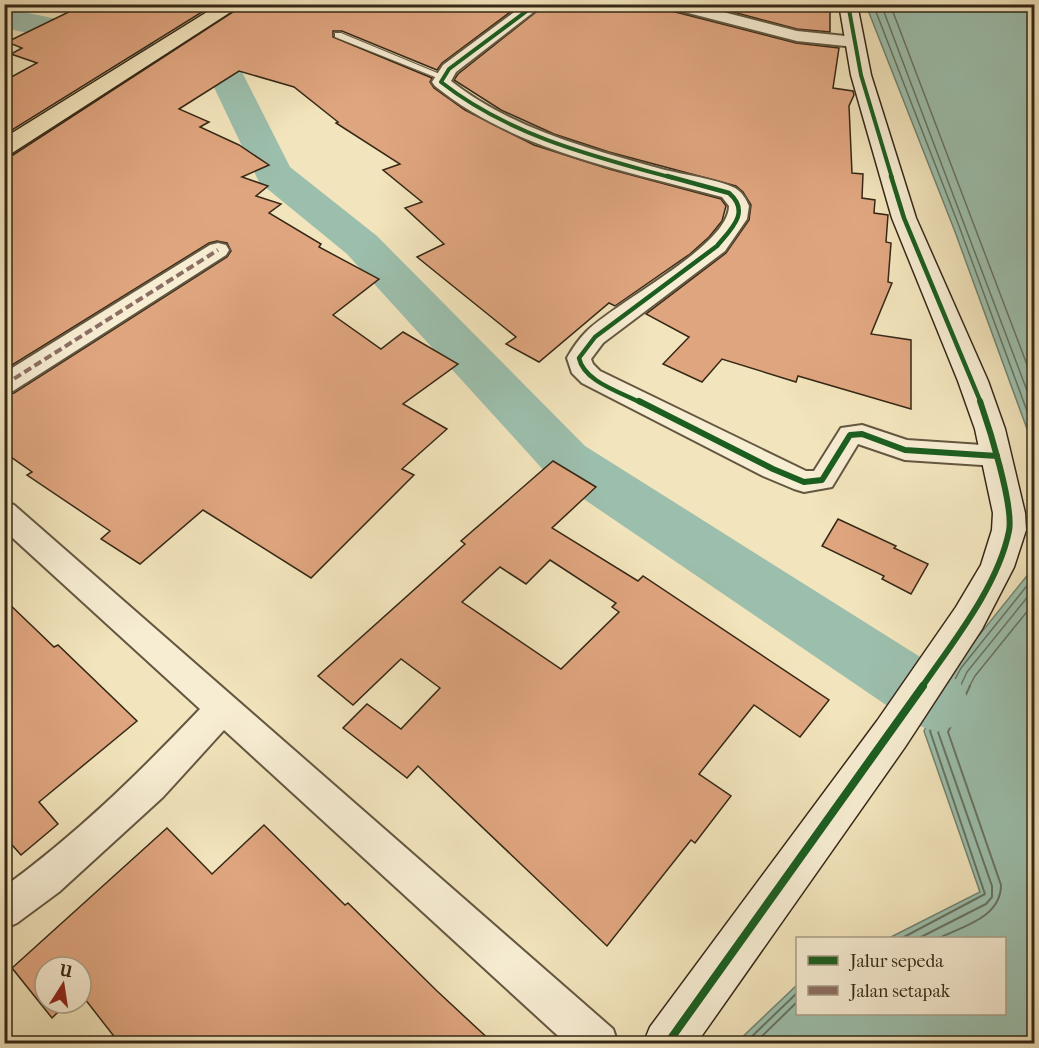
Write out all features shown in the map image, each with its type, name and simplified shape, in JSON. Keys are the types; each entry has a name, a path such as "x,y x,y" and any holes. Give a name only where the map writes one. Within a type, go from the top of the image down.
{"highway":[{"path":"4,148 234,4"}],"street":[{"path":"536,4 449,69 441,82 478,109 548,140 729,193 738,199 739,214 731,229 717,246 595,336 579,358 581,367 591,377 773,469 804,482 822,480 850,435 862,434 905,450 997,456"},
{"path":"671,4 797,36 855,42"},
{"path":"667,1044 891,734 969,618 997,567 1009,530 1009,513 990,429 973,381 904,218 861,75 848,4"},
{"path":"4,385 218,250"},
{"path":"4,513 598,1044"},
{"path":"4,910 46,879 151,785 223,708"}],"lane":[{"path":"338,35 443,76"}],"water":[{"path":"866,5 1034,5 1034,448 954,229"},
{"path":"1034,567 1034,1043 735,1044 796,986 796,1015 1006,1015 1006,937 891,937 980,892 924,731 956,664"}],"building":[{"path":"85,4 215,4 4,135 4,81 37,63 11,54 22,48 7,42"},
{"path":"245,4 521,4 442,63 437,70 342,31 333,31 333,37 432,78 430,82 434,88 465,110 534,145 609,169 721,199 726,206 722,221 709,237 690,254 615,306 609,303 539,362 506,344 516,337 417,257 444,244 405,208 422,202 383,170 400,164 336,123 338,122 294,87 239,71 179,109 209,122 200,127 239,145 269,165 242,177 268,186 256,196 281,204 269,213 321,244 319,247 379,279 333,315 381,349 403,332 458,364 403,404 447,429 402,469 414,475 311,578 203,510 140,564 101,539 110,531 27,475 32,472 4,452 4,395 14,393 227,257 231,251 227,243 217,241 209,243 4,370 4,157 13,155"},
{"path":"546,4 661,4 664,9 796,43 839,48 833,88 853,91 854,95 849,106 852,173 863,174 862,198 875,200 874,213 888,215 886,242 891,243 888,282 892,283 871,334 911,340 911,409 798,376 796,382 722,359 702,382 663,364 689,337 646,314 726,253 749,220 751,205 736,186 609,152 554,134 501,110 454,80 458,74"},
{"path":"703,4 796,4 830,9 830,32 797,29"},
{"path":"553,461 596,487 552,528 638,581 643,576 829,700 800,737 754,705 699,774 731,796 695,843 691,840 607,946 418,766 407,778 343,728 367,704 401,729 440,688 401,659 353,705 318,676 465,544 461,541","holes":["550,560 616,603 612,607 619,612 561,669 462,602 500,567 526,584"]},
{"path":"838,519 928,564 911,594 882,579 884,576 822,546"},
{"path":"4,599 54,647 58,645 137,721 39,802 58,824 21,855 4,836"},
{"path":"264,825 345,905 348,903 494,1044 120,1044 93,1009 93,955 33,955 33,994 12,968 167,828 212,874"}],"waterway":[{"path":"4,18 98,37 227,76 273,173 362,245 566,460 937,703"}],"marked path":[{"path":"4,385 218,250"}],"cycle path":[{"path":"536,4 449,69 441,82 466,102 498,120 536,136 619,163 729,193 736,199 739,206 737,219 717,246 595,337 579,358 581,367 591,377 773,469 804,482 822,480 850,435 862,434 905,450 997,456"},
{"path":"667,1044 891,734 969,618 997,567 1009,530 1009,513 990,429 973,381 904,218 861,75 848,4"}]}
